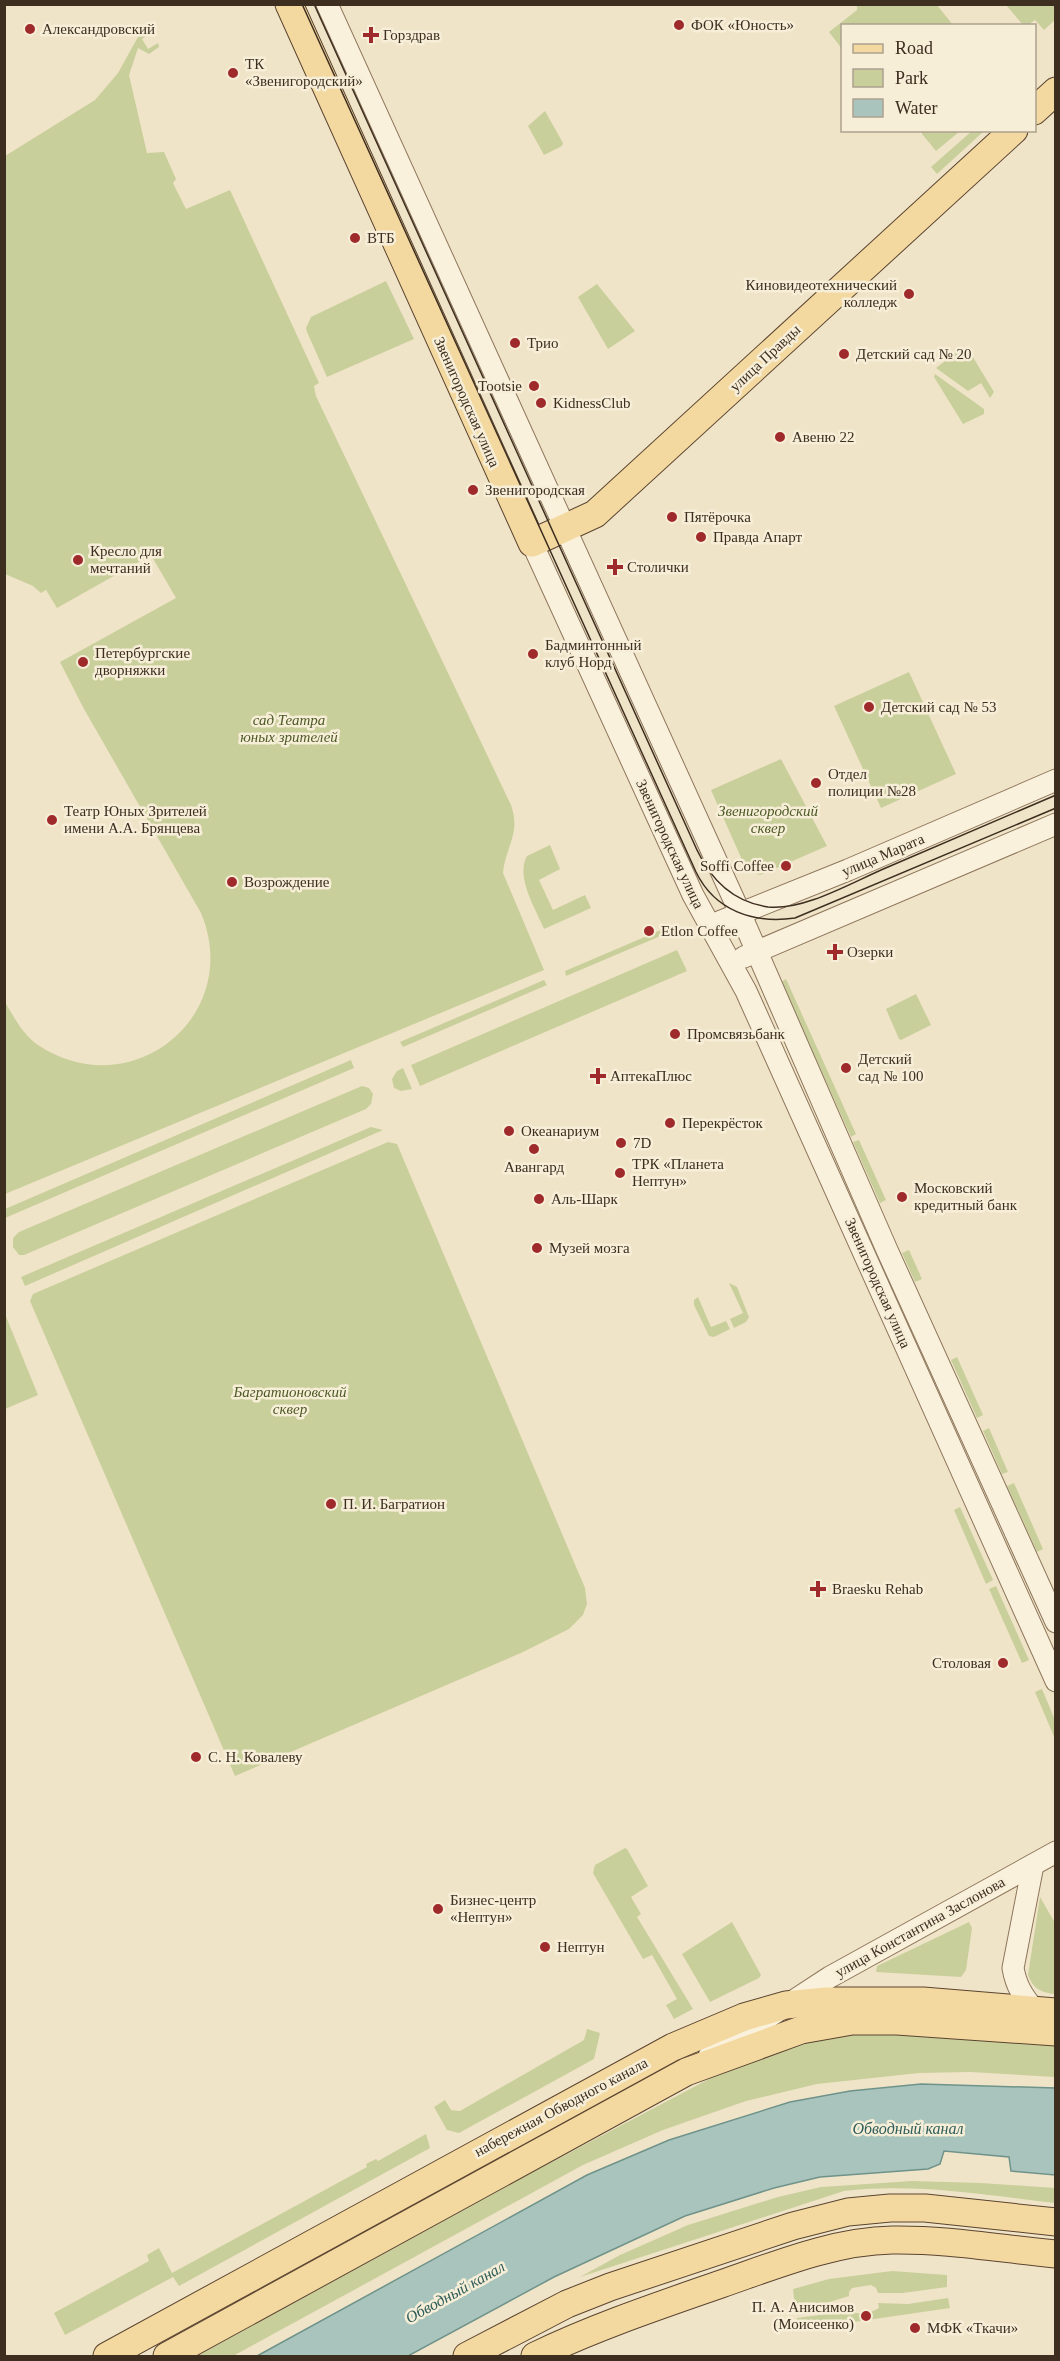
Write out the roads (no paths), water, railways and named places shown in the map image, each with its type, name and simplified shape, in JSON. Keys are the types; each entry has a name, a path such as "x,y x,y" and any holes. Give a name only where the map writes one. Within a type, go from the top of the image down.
{"main road":[{"name":"Звенигородская улица","path":"289,4 532,543"},
{"path":"1036,110 1056,91"},
{"name":"улица Правды","path":"532,543 595,514 1012,132"},
{"name":"набережная Обводного канала","path":"107,2356 673,2047 744,2017 786,2005 876,2000 923,2001 1045,2011"},
{"name":"набережная Обводного канала","path":"167,2356 686,2072 801,2031 852,2021 897,2021 1056,2032"},
{"path":"467,2356 567,2304 793,2226 848,2212 890,2208 925,2208 1056,2222"},
{"path":"535,2356 580,2334 622,2319 779,2264 850,2244 892,2240 1056,2254"}],"street":[{"name":"Звенигородская улица","path":"327,4 740,914 886,1250 1056,1622"},
{"name":"Звенигородская улица","path":"532,543 709,926 746,992 1056,1681"},
{"name":"улица Марата","path":"709,926 848,870 1056,780"},
{"path":"730,963 1056,824"},
{"name":"улица Константина Заслонова","path":"686,2072 830,1977 1056,1852"},
{"path":"1033,1865 1013,1968 1015,1982 1022,1995 1045,2011"}],"water":[{"name":"Обводный канал","path":"921,2084 1055,2088 1055,2175 1011,2171 1009,2157 944,2151 940,2164 928,2169 820,2177 774,2188 685,2216 554,2277 408,2356 257,2356 587,2175 669,2140 790,2102 850,2091"}],"tram line":[{"path":"302,4 696,872 714,896 737,912 751,916 765,919 795,918 1056,808"},
{"path":"314,4 697,850 717,880 734,895 756,904 768,907 798,904 829,894 1056,795"}],"place":[{"name":"ФОК «Юность»","path":"679,25"},
{"name":"Александровский","path":"30,29"},
{"name":"Горздрав","path":"371,35"},
{"name":"ТК «Звенигородский»","path":"233,73"},
{"name":"ВТБ","path":"355,238"},
{"name":"Киновидеотехнический колледж","path":"909,294"},
{"name":"Трио","path":"515,343"},
{"name":"Детский сад № 20","path":"844,354"},
{"name":"Tootsie","path":"534,386"},
{"name":"KidnessClub","path":"541,403"},
{"name":"Авеню 22","path":"780,437"},
{"name":"Звенигородская","path":"473,490"},
{"name":"Пятёрочка","path":"672,517"},
{"name":"Правда Апарт","path":"701,537"},
{"name":"Кресло для мечтаний","path":"78,560"},
{"name":"Столички","path":"615,567"},
{"name":"Бадминтонный клуб Норд","path":"533,654"},
{"name":"Петербургские дворняжки","path":"83,662"},
{"name":"Детский сад № 53","path":"869,707"},
{"name":"Отдел полиции №28","path":"816,783"},
{"name":"Театр Юных Зрителей имени А.А. Брянцева","path":"52,820"},
{"name":"Soffi Coffee","path":"786,866"},
{"name":"Возрождение","path":"232,882"},
{"name":"Etlon Coffee","path":"649,931"},
{"name":"Озерки","path":"835,952"},
{"name":"Промсвязьбанк","path":"675,1034"},
{"name":"Детский сад № 100","path":"846,1068"},
{"name":"АптекаПлюс","path":"598,1076"},
{"name":"Перекрёсток","path":"670,1123"},
{"name":"Океанариум","path":"509,1131"},
{"name":"7D","path":"621,1143"},
{"name":"Авангард","path":"534,1149"},
{"name":"ТРК «Планета Нептун»","path":"620,1173"},
{"name":"Московский кредитный банк","path":"902,1197"},
{"name":"Аль-Шарк","path":"539,1199"},
{"name":"Музей мозга","path":"537,1248"},
{"name":"П. И. Багратион","path":"331,1504"},
{"name":"Braesku Rehab","path":"818,1589"},
{"name":"Столовая","path":"1003,1663"},
{"name":"С. Н. Ковалеву","path":"196,1757"},
{"name":"Бизнес-центр «Нептун»","path":"438,1909"},
{"name":"Нептун","path":"545,1947"},
{"name":"П. А. Анисимов (Моисеенко)","path":"866,2316"},
{"name":"МФК «Ткачи»","path":"915,2328"}],"park label":[{"name":"сад Театра юных зрителей","path":"289,728"},
{"name":"Звенигородский сквер","path":"768,820"},
{"name":"Багратионовский сквер","path":"290,1400"}]}
